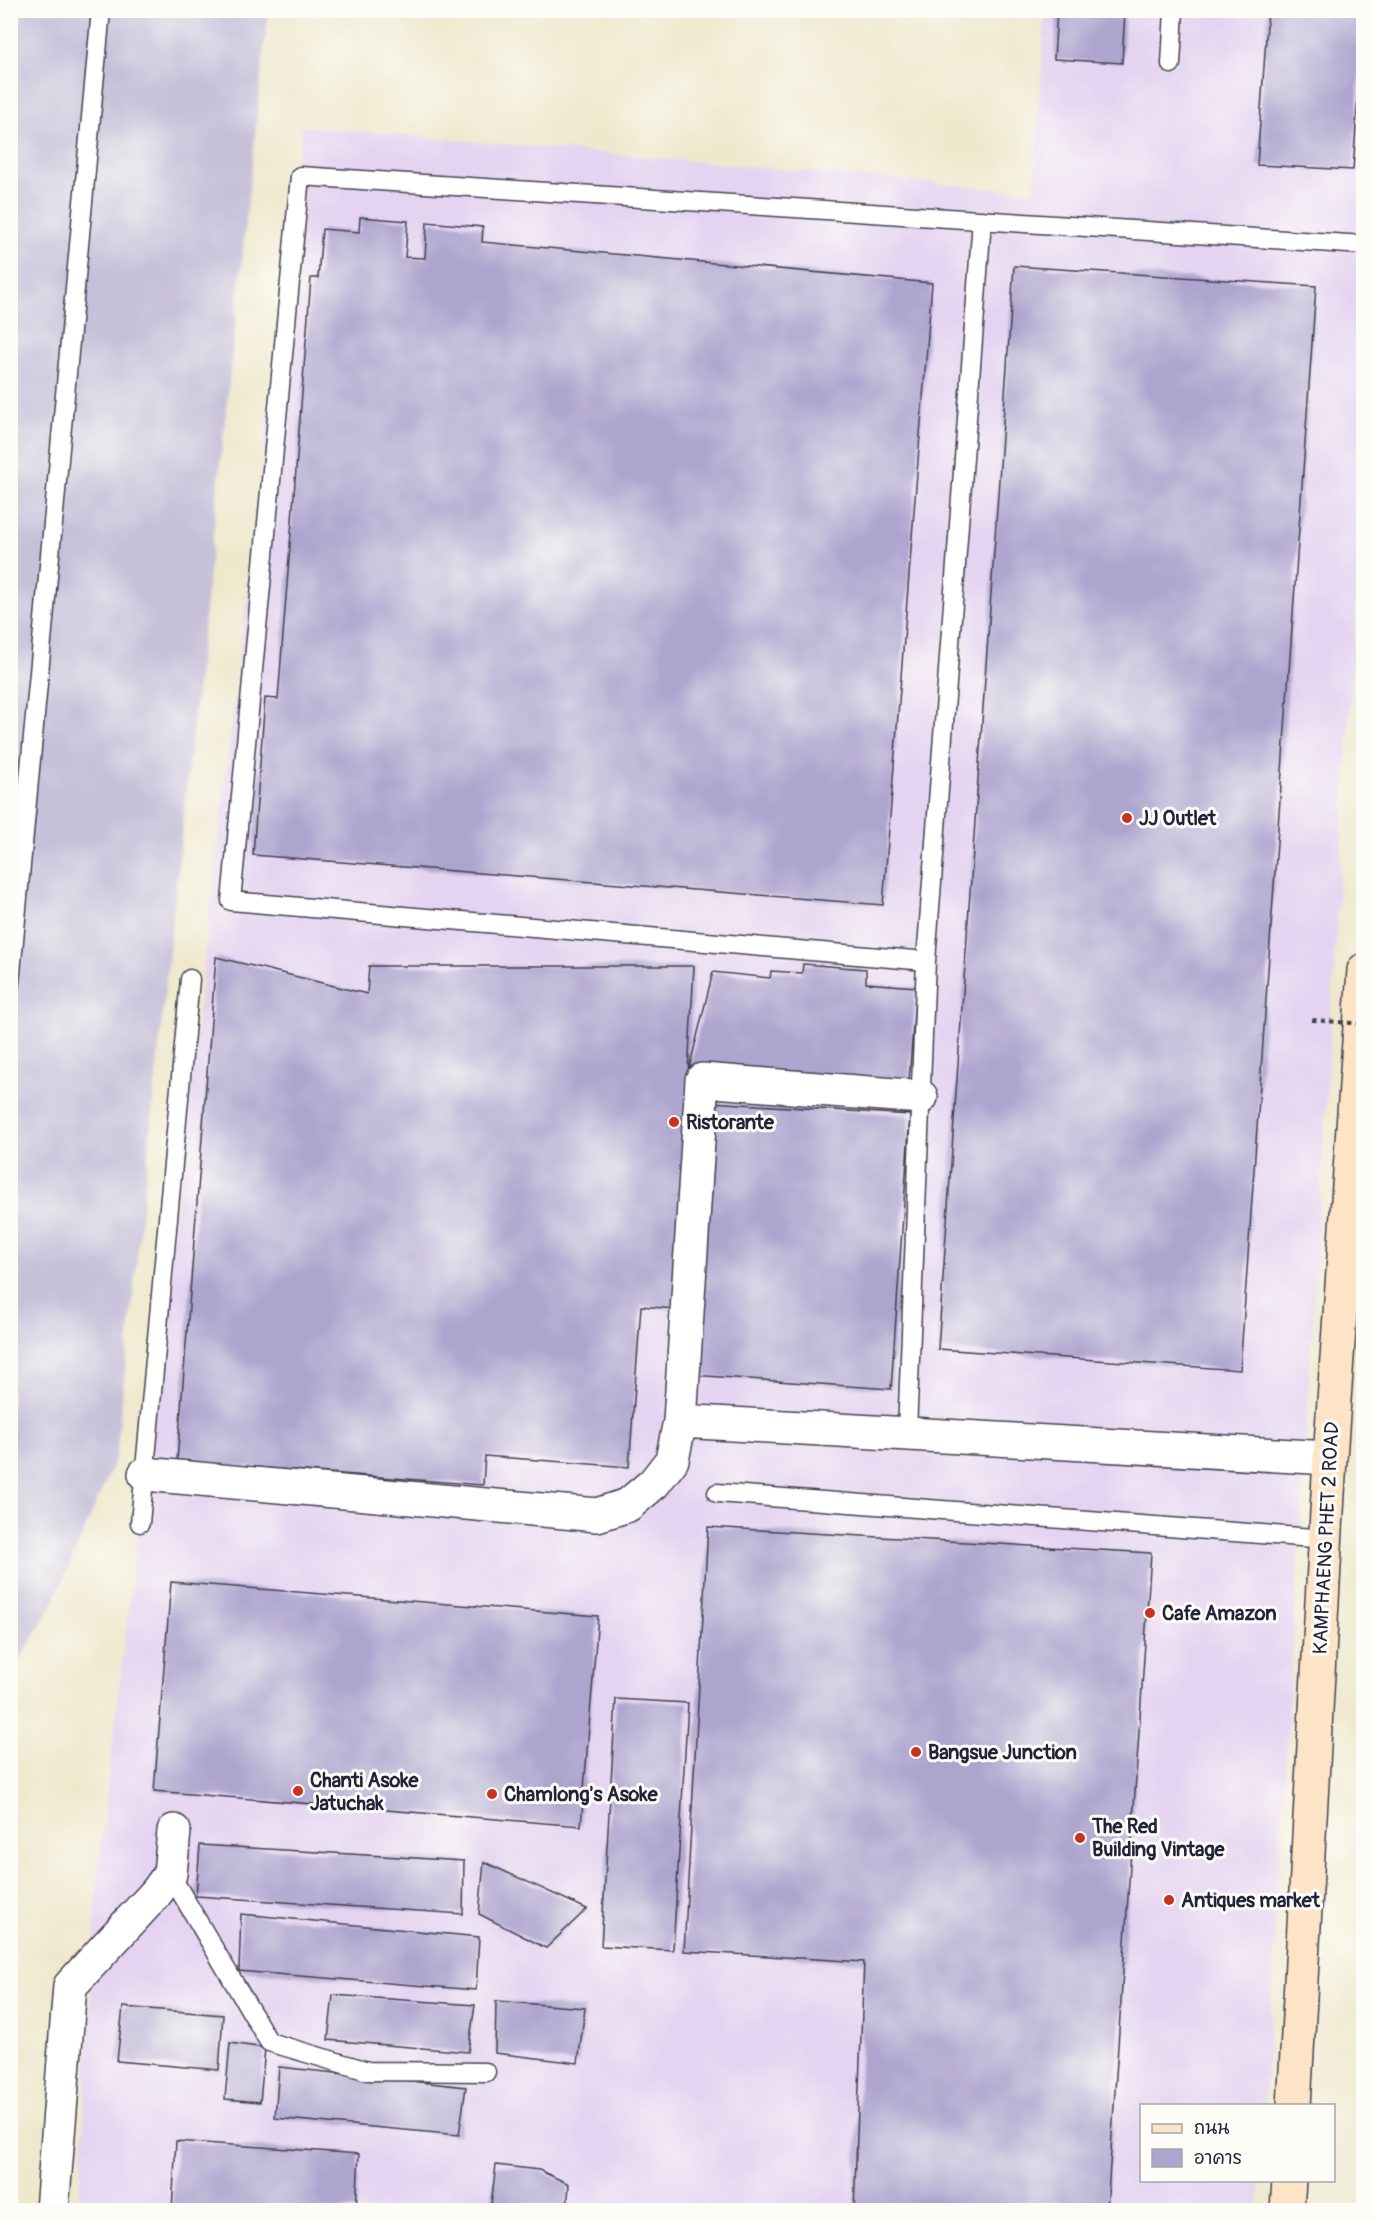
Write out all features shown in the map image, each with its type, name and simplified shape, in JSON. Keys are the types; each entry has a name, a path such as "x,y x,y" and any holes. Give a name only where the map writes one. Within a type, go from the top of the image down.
{"main road":[{"name":"KAMPHAENG PHET 2 ROAD","path":"1294,2104 1330,1458 1364,970"},
{"path":"1287,2211 1289,2182"}],"street":[{"path":"145,1474 597,1515 628,1505 654,1484 672,1460 680,1421 702,1080 921,1097"},
{"path":"680,1421 907,1432 1330,1458"},
{"path":"52,2211 70,1986 156,1893 170,1874 174,1830"}],"lane":[{"path":"10,983 101,10"},
{"path":"1171,64 1174,10"},
{"path":"926,962 231,901 300,176 1364,245"},
{"path":"907,1432 926,962 982,220"},
{"path":"140,1523 190,979"},
{"path":"717,1493 1327,1539"},
{"path":"170,1874 269,2042 368,2072 486,2072"}],"path":[{"path":"1312,1020 1364,1024"}],"shaded area":[{"path":"11,11 268,11 116,1457 52,1605 11,1675"},
{"path":"1045,11 1363,11 1363,495 1265,2104 1140,2104 1140,2182 1260,2182 1258,2210 79,2210 98,1868 302,126 1034,192"}],"building":[{"path":"1057,10 1125,10 1122,63 1054,59"},
{"path":"1268,10 1364,10 1353,170 1257,165"},
{"path":"360,217 408,221 405,257 425,258 427,222 483,227 482,242 932,283 883,905 253,855 265,698 278,699 311,278 318,278 322,229 359,232"},
{"name":"JJ Outlet","path":"1014,266 1316,286 1240,1370 938,1349"},
{"path":"216,957 367,994 369,966 694,966 674,1309 641,1306 629,1467 485,1456 483,1485 177,1461"},
{"path":"803,964 866,969 866,983 916,987 909,1080 688,1073 713,972 770,978 771,971 802,973"},
{"path":"711,1102 910,1115 891,1389 692,1375"},
{"name":"Bangsue Junction","path":"708,1527 1151,1553 1107,2210 854,2210 864,1962 684,1951"},
{"path":"171,1582 598,1616 581,1826 154,1791"},
{"path":"616,1699 688,1703 673,1950 601,1946"},
{"path":"200,1845 464,1861 463,1914 196,1896"},
{"path":"484,1862 587,1909 546,1948 479,1914"},
{"path":"241,1914 479,1937 476,1990 239,1971"},
{"path":"333,1995 475,2005 468,2052 328,2040"},
{"path":"496,2001 585,2008 578,2063 495,2053"},
{"path":"123,2007 223,2015 219,2070 117,2061"},
{"path":"230,2043 265,2048 260,2102 225,2099"},
{"path":"279,2067 466,2087 459,2135 275,2118"},
{"path":"176,2141 359,2154 356,2210 172,2210"},
{"path":"496,2165 539,2170 569,2184 567,2210 533,2210 491,2204"}],"place":[{"name":"JJ Outlet","path":"1127,818"},
{"name":"Ristorante","path":"674,1122"},
{"name":"Cafe Amazon","path":"1150,1613"},
{"name":"Bangsue Junction","path":"916,1752"},
{"name":"Chanti Asoke Jatuchak","path":"298,1791"},
{"name":"Chamlong's Asoke","path":"492,1794"},
{"name":"The Red Building Vintage","path":"1080,1838"},
{"name":"Antiques market","path":"1169,1900"}]}
